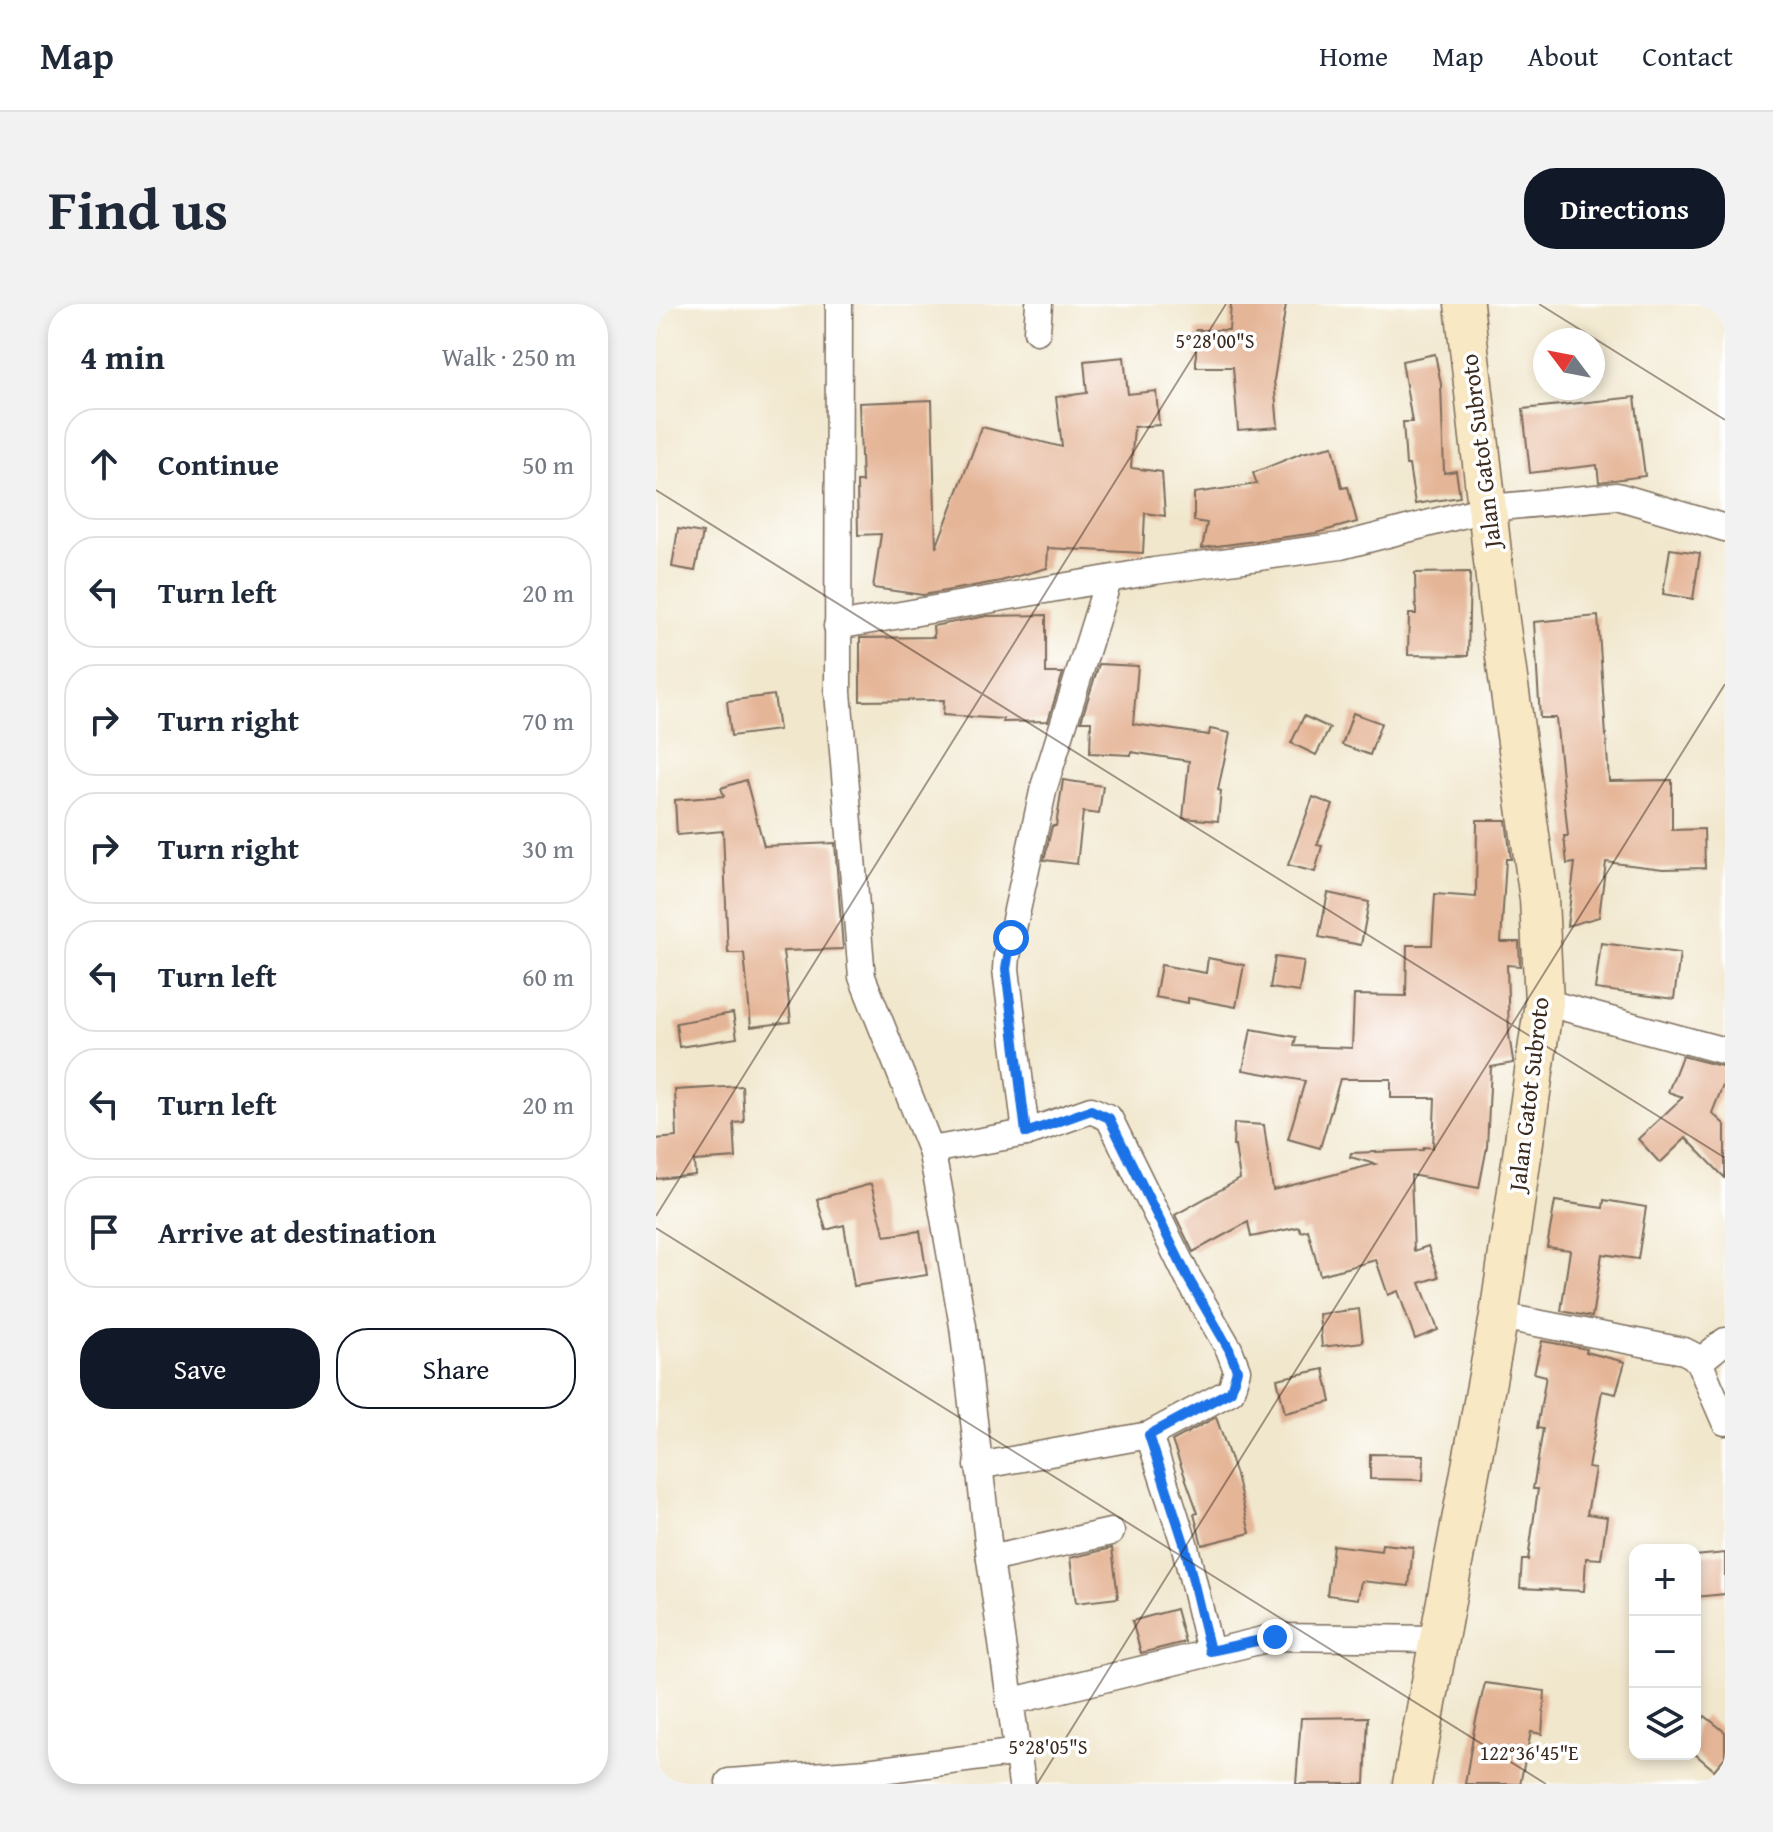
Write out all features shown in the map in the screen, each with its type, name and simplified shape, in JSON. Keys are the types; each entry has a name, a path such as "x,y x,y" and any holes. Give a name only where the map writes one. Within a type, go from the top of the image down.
{"main road":[{"name":"Jalan Gatot Subroto","path":"1412,1784 1499,1316 1544,1002 1539,899 1499,614 1464,304"}],"street":[{"path":"839,304 838,692 862,977 931,1150 963,1326 978,1466 1022,1784"},
{"path":"1037,331 1039,304"},
{"path":"837,626 1154,571 1341,546 1489,508 1617,496 1725,528"},
{"path":"1026,1133 1007,956 1044,787 1108,581"},
{"path":"1544,1002 1725,1051"},
{"path":"931,1150 1026,1133 1091,1110 1109,1118 1237,1370 1231,1391 1149,1435 978,1466"},
{"path":"1499,1316 1684,1351 1699,1362 1725,1422"},
{"path":"1699,1362 1725,1341"},
{"path":"1149,1435 1184,1543 1210,1651"},
{"path":"990,1559 1111,1532"},
{"path":"1009,1702 1275,1637 1440,1639"},
{"path":"729,1782 866,1772 1019,1752"}],"building":[{"path":"1231,304 1286,304 1274,380 1278,427 1238,430 1233,367 1196,367 1196,330 1229,330"},
{"path":"1435,354 1441,384 1444,473 1456,471 1460,497 1415,504 1409,465 1406,465 1403,422 1412,422 1402,361"},
{"path":"1124,357 1128,394 1156,391 1159,425 1134,427 1131,468 1162,472 1165,516 1145,513 1143,553 1048,548 1047,568 1001,581 923,595 873,588 881,534 858,535 857,482 862,482 859,403 932,400 936,548 982,427 1062,447 1056,397 1087,393 1084,361"},
{"path":"1635,397 1645,476 1599,482 1597,465 1530,473 1523,409"},
{"path":"1333,446 1342,488 1348,487 1357,522 1316,533 1202,548 1207,523 1194,521 1194,493 1257,484 1253,473 1302,453"},
{"path":"678,529 703,533 695,571 672,567"},
{"path":"1670,549 1700,553 1693,599 1663,594"},
{"path":"1470,572 1468,656 1408,655 1409,614 1416,614 1415,573"},
{"path":"1046,615 1046,673 1063,673 1048,721 1003,722 1003,719 943,715 944,700 860,701 860,638 934,637 933,626 987,616"},
{"path":"1598,616 1609,781 1672,780 1672,830 1704,829 1705,868 1663,869 1606,862 1599,917 1567,926 1575,863 1567,864 1564,836 1568,836 1556,718 1540,718 1534,622"},
{"path":"1099,664 1138,666 1133,724 1209,735 1210,729 1230,733 1218,790 1221,791 1218,821 1183,818 1189,761 1131,752 1131,755 1090,753 1091,721 1081,721"},
{"path":"774,695 779,730 731,736 727,701"},
{"path":"1353,713 1381,723 1370,755 1342,745"},
{"path":"1304,716 1330,728 1316,755 1291,743"},
{"path":"746,780 764,846 835,843 843,949 783,951 791,1022 751,1027 744,953 728,953 723,831 677,835 675,800 724,796 721,788"},
{"path":"1063,780 1103,786 1099,814 1083,812 1077,864 1044,860 1052,826 1056,826"},
{"path":"1313,797 1333,805 1317,845 1322,846 1315,872 1288,865"},
{"path":"1477,820 1506,820 1511,859 1506,859 1501,942 1519,942 1520,966 1507,965 1513,1063 1491,1067 1487,1147 1479,1188 1411,1175 1414,1251 1428,1246 1439,1277 1420,1283 1438,1330 1415,1339 1398,1291 1388,1295 1376,1260 1320,1275 1308,1230 1301,1232 1299,1227 1251,1237 1248,1222 1193,1252 1175,1215 1240,1179 1233,1146 1234,1123 1264,1125 1273,1190 1375,1164 1350,1157 1351,1153 1433,1148 1435,1098 1391,1098 1391,1079 1340,1079 1320,1148 1288,1139 1305,1081 1243,1070 1251,1029 1296,1037 1294,1046 1352,1048 1354,995 1406,996 1407,945 1432,945 1435,894 1476,897"},
{"path":"1328,893 1369,902 1361,945 1319,937"},
{"path":"1601,943 1680,953 1674,999 1595,989"},
{"path":"1275,957 1304,961 1299,992 1270,988"},
{"path":"1208,958 1244,965 1236,1007 1188,998 1188,1003 1155,997 1161,965 1206,973"},
{"path":"733,1013 737,1038 679,1047 676,1023"},
{"path":"1682,1056 1725,1067 1725,1080 1712,1113 1725,1125 1725,1178 1686,1138 1660,1163 1638,1139 1683,1097 1668,1092"},
{"path":"742,1086 744,1122 734,1123 736,1158 694,1161 695,1175 656,1179 656,1139 677,1137 675,1090"},
{"path":"871,1184 885,1236 920,1231 927,1275 854,1286 844,1225 826,1230 817,1199"},
{"path":"1604,1200 1646,1207 1638,1259 1602,1254 1592,1317 1561,1311 1570,1250 1547,1247 1555,1201 1603,1208"},
{"path":"1359,1309 1363,1342 1322,1347 1319,1314"},
{"path":"1542,1341 1587,1349 1586,1352 1625,1362 1616,1394 1602,1391 1588,1468 1595,1469 1587,1514 1607,1517 1601,1559 1586,1558 1584,1591 1520,1588 1522,1560 1528,1560 1538,1489 1533,1489 1543,1429 1537,1428 1546,1376 1534,1373"},
{"path":"1324,1369 1331,1402 1285,1413 1277,1379"},
{"path":"1216,1417 1236,1475 1250,1533 1202,1545 1194,1514 1198,1513 1172,1441"},
{"path":"1370,1454 1424,1455 1423,1480 1370,1479"},
{"path":"1382,1544 1413,1547 1409,1586 1361,1581 1358,1599 1327,1595 1333,1545 1381,1551"},
{"path":"1112,1548 1118,1598 1076,1603 1070,1558"},
{"path":"1725,1553 1725,1594 1701,1596 1701,1555"},
{"path":"1176,1609 1185,1642 1141,1653 1132,1621"},
{"path":"1485,1683 1545,1691 1542,1734 1531,1732 1520,1784 1465,1784"},
{"path":"1705,1716 1725,1732 1725,1757 1714,1770 1701,1759 1701,1721"},
{"path":"1368,1717 1365,1784 1296,1784 1301,1718"}],"route":[{"path":"1011,938 1006,969 1026,1133 1091,1110 1109,1118 1237,1370 1231,1391 1149,1435 1184,1543 1210,1651 1275,1637"}]}
